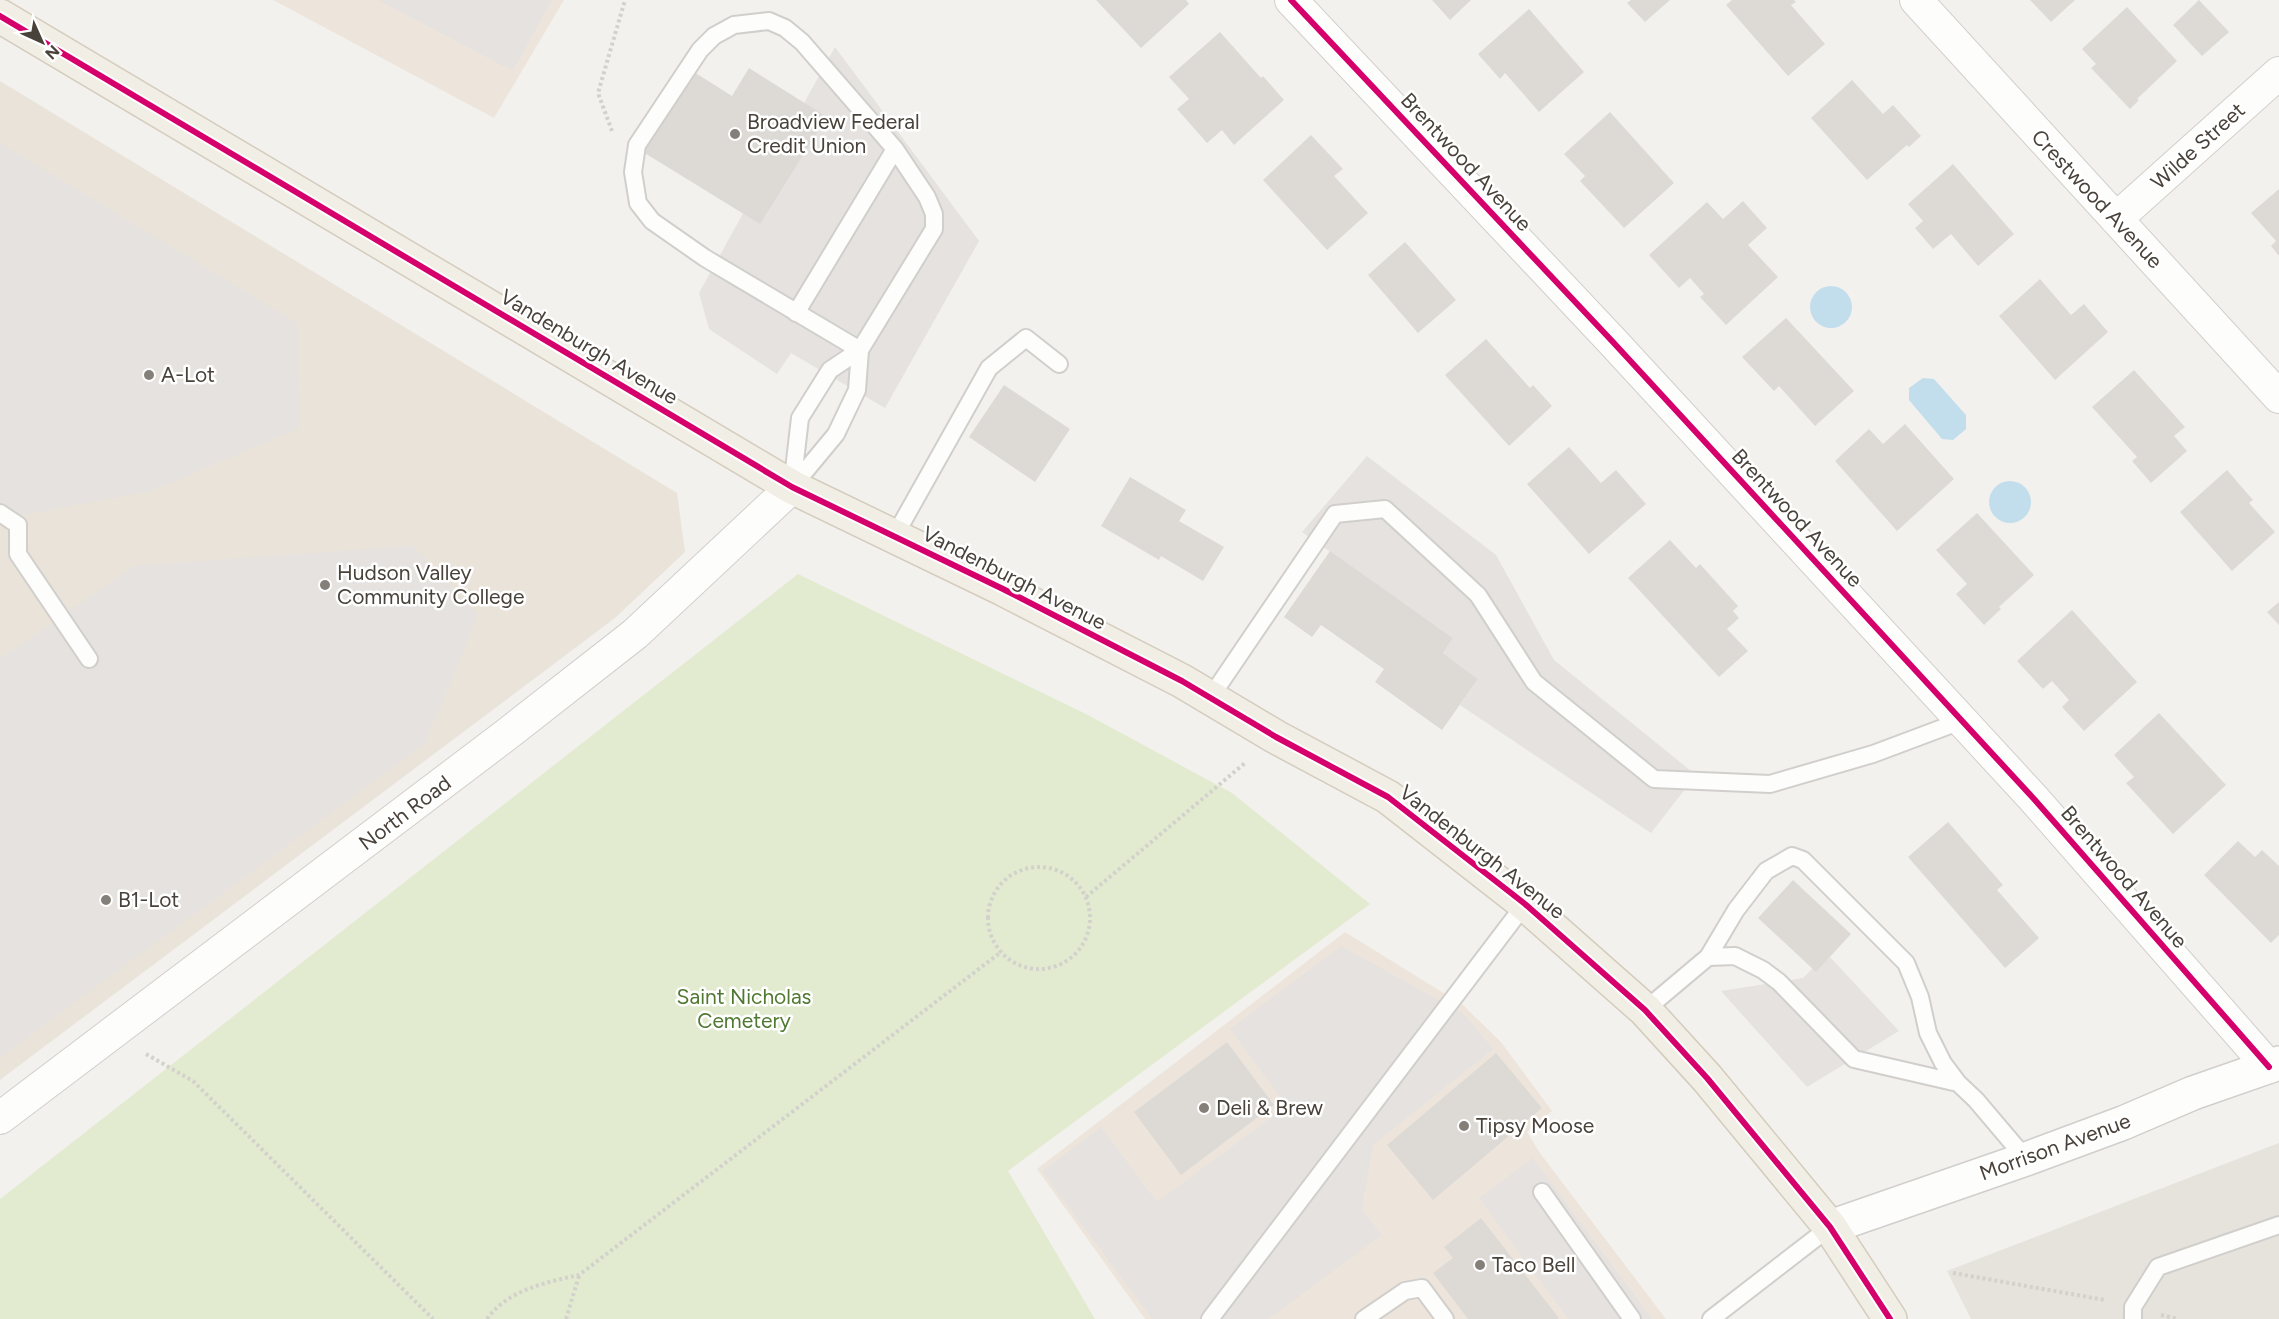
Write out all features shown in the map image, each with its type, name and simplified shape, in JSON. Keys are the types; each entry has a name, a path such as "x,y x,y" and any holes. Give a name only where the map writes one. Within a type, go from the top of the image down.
{"main road":[{"name":"Vandenburgh Avenue","path":"0,16 792,487 1003,589 1182,681 1276,737 1388,797 1525,904 1645,1010 1707,1078 1830,1227 1890,1319"}],"street":[{"name":"Brentwood Avenue","path":"1291,0 1612,341 2034,799 2274,1065"},
{"name":"Crestwood Avenue","path":"1916,0 2279,397"},
{"name":"Wilde Street","path":"2116,219 2279,73"},
{"name":"North Road","path":"0,1119 506,735 635,634 792,487"},
{"name":"Morrison Avenue","path":"1830,1227 2123,1124 2193,1093 2274,1065"}],"lane":[{"path":"792,487 800,418 830,370 860,350 934,228 934,214 927,196 895,149 802,42 785,28 769,21 734,25 714,36 700,50 637,145 633,172 638,203 652,220 676,238 860,350"},
{"path":"796,313 895,149"},
{"path":"894,537 989,368 1026,338 1059,364"},
{"path":"792,487 836,434 857,390 860,350"},
{"path":"1210,698 1335,514 1385,509 1478,595 1534,682 1654,779 1770,784 1873,754 1961,721"},
{"path":"0,513 18,525 18,554 89,659"},
{"path":"1645,1010 1708,957 1736,910 1766,871 1792,856 1803,860 1906,963 1920,997 1928,1033 1943,1063 2026,1159"},
{"path":"1210,1319 1525,904"},
{"path":"1708,957 1735,956 1763,970 1779,982 1854,1059 1958,1083"},
{"path":"1542,1192 1632,1319"},
{"path":"2133,1319 2133,1307 2158,1267 2279,1225"},
{"path":"1711,1319 1830,1227"},
{"path":"1364,1319 1405,1291 1422,1288 1445,1319"}],"path":[{"path":"614,137 598,93 626,0"},
{"path":"1086,897 1276,737"},
{"path":"1034,867 1050,868 1065,874 1078,884 1086,897 1090,921 1083,944 1073,956 1060,964 1044,969 1029,968 1014,962 1001,952 993,939 988,924 989,907 995,892 1005,880 1019,871 1034,867"},
{"path":"487,1319 494,1309 535,1285 579,1275 1001,952"},
{"path":"113,1035 193,1081 433,1319"},
{"path":"1953,1273 2112,1301"},
{"path":"566,1319 579,1275"},
{"path":"2159,1314 2178,1319"}],"shaded area":[{"path":"273,0 564,0 494,118"},
{"path":"378,0 552,0 513,71"},
{"path":"835,47 979,241 885,408 791,353 777,374 709,329 699,293"},
{"name":"Hudson Valley Community College","path":"0,81 677,493 685,552 615,618 0,1080"},
{"name":"A-Lot","path":"0,143 297,323 299,428 151,491 11,517 0,511"},
{"path":"1367,456 1496,555 1554,660 1696,775 1651,833 1460,705 1478,679 1443,653 1453,638 1302,532"},
{"name":"B1-Lot","path":"413,546 478,615 425,743 0,1058 0,659 134,566"},
{"path":"1345,932 1463,1005 1501,1042 1552,1111 1527,1132 1540,1153 1666,1319 1145,1319 1037,1169"},
{"path":"1341,946 1464,1014 1493,1049 1373,1145 1362,1209 1382,1235 1269,1319 1152,1319 1042,1171 1101,1127 1157,1202 1287,1106 1230,1029"},
{"path":"1830,957 1899,1031 1807,1087 1721,991 1803,978 1813,968 1816,971"},
{"path":"2279,1143 2279,1319 1971,1319 1947,1271"},
{"path":"1533,1158 1652,1319 1568,1319 1479,1198"}],"green space":[{"name":"Saint Nicholas Cemetery","path":"798,574 1088,715 1232,793 1370,904 1008,1171 1095,1319 0,1319 0,1199"}],"water":[{"path":"1831,286 1839,287 1846,292 1851,299 1851,315 1846,322 1839,327 1831,328 1823,327 1816,322 1811,315 1810,307 1811,299 1816,292 1823,287"},
{"path":"1923,378 1934,379 1966,415 1966,429 1953,440 1942,439 1909,400 1909,388"},
{"path":"2010,481 2025,487 2031,502 2025,517 2010,523 1995,517 1989,502 1995,487"}],"building":[{"path":"1096,0 1186,0 1189,4 1141,48"},
{"path":"1432,0 1471,0 1450,20"},
{"path":"1631,0 1670,0 1645,22 1627,3"},
{"path":"1732,0 1794,0 1796,2 1791,5 1825,44 1788,76 1726,5"},
{"path":"2030,0 2075,0 2051,22"},
{"path":"2199,0 2229,32 2202,56 2173,25"},
{"path":"2127,7 2177,61 2137,99 2139,100 2130,109 2091,68 2096,64 2082,49"},
{"path":"1529,9 1584,72 1539,112 1505,73 1500,79 1478,54"},
{"path":"1220,32 1284,100 1234,145 1222,130 1207,143 1177,109 1189,99 1169,77"},
{"name":"Broadview Federal Credit Union","path":"749,68 827,117 760,224 643,152 694,72 732,96"},
{"path":"1852,80 1883,114 1893,105 1921,136 1909,147 1907,145 1867,180 1811,118"},
{"path":"1610,112 1674,183 1624,228 1580,181 1585,176 1564,154"},
{"path":"1311,135 1343,169 1334,176 1368,213 1327,250 1263,180"},
{"path":"1953,164 2014,234 1978,266 1951,234 1933,249 1915,228 1923,221 1908,204"},
{"path":"2279,189 2279,256 2271,246 2276,241 2251,213"},
{"path":"1743,201 1767,228 1748,245 1778,277 1726,325 1700,297 1704,294 1690,278 1679,288 1649,255 1707,202 1723,219"},
{"path":"1405,242 1456,300 1418,333 1368,275"},
{"path":"2040,279 2071,315 2084,304 2108,332 2055,380 1999,316"},
{"path":"1786,318 1854,391 1815,426 1779,386 1774,391 1742,357"},
{"path":"1486,339 1530,388 1533,385 1552,406 1509,446 1445,375"},
{"path":"2134,370 2185,427 2174,436 2187,451 2151,483 2132,461 2137,457 2092,407"},
{"path":"1004,385 1070,429 1035,482 969,437"},
{"path":"1905,424 1954,479 1897,531 1835,461 1869,429 1883,444"},
{"path":"1569,447 1601,483 1616,470 1646,504 1589,554 1527,484"},
{"path":"2227,470 2253,500 2249,503 2275,532 2232,571 2180,512"},
{"path":"1130,477 1186,510 1179,521 1224,547 1203,581 1161,556 1159,560 1101,526"},
{"path":"1977,513 2034,575 1999,607 2001,609 1984,625 1956,594 1967,584 1936,550"},
{"path":"1670,540 1696,568 1700,564 1738,606 1733,611 1739,618 1727,629 1748,651 1719,677 1628,578"},
{"path":"1330,551 1453,638 1443,653 1478,679 1442,730 1375,682 1384,669 1321,625 1312,637 1284,617"},
{"path":"2279,602 2279,625 2267,612"},
{"path":"2072,610 2137,682 2084,731 2062,707 2069,700 2052,681 2043,689 2017,661"},
{"path":"2159,713 2226,785 2173,834 2126,783 2134,777 2114,755"},
{"path":"1948,822 2003,885 1997,890 2039,938 2005,968 1908,857"},
{"path":"2238,841 2255,857 2262,850 2279,866 2279,935 2271,943 2204,875"},
{"path":"1793,880 1851,934 1816,972 1758,918"},
{"name":"Deli & Brew","path":"1227,1042 1274,1105 1181,1175 1134,1112"},
{"name":"Tipsy Moose","path":"1496,1053 1542,1108 1433,1200 1387,1145"},
{"name":"Taco Bell","path":"1481,1218 1559,1318 1468,1319 1433,1273 1453,1258 1444,1247"}],"cycle path":[{"path":"1291,0 1612,341 2034,799 2269,1067"},
{"path":"0,16 792,487 1003,589 1182,681 1276,737 1388,797 1525,904 1645,1010 1707,1078 1830,1227 1890,1319"}],"place":[{"name":"Broadview Federal Credit Union","path":"735,134"},
{"name":"A-Lot","path":"149,375"},
{"name":"Hudson Valley Community College","path":"325,585"},
{"name":"B1-Lot","path":"106,900"},
{"name":"Deli & Brew","path":"1204,1108"},
{"name":"Tipsy Moose","path":"1464,1126"},
{"name":"Taco Bell","path":"1480,1265"}]}
